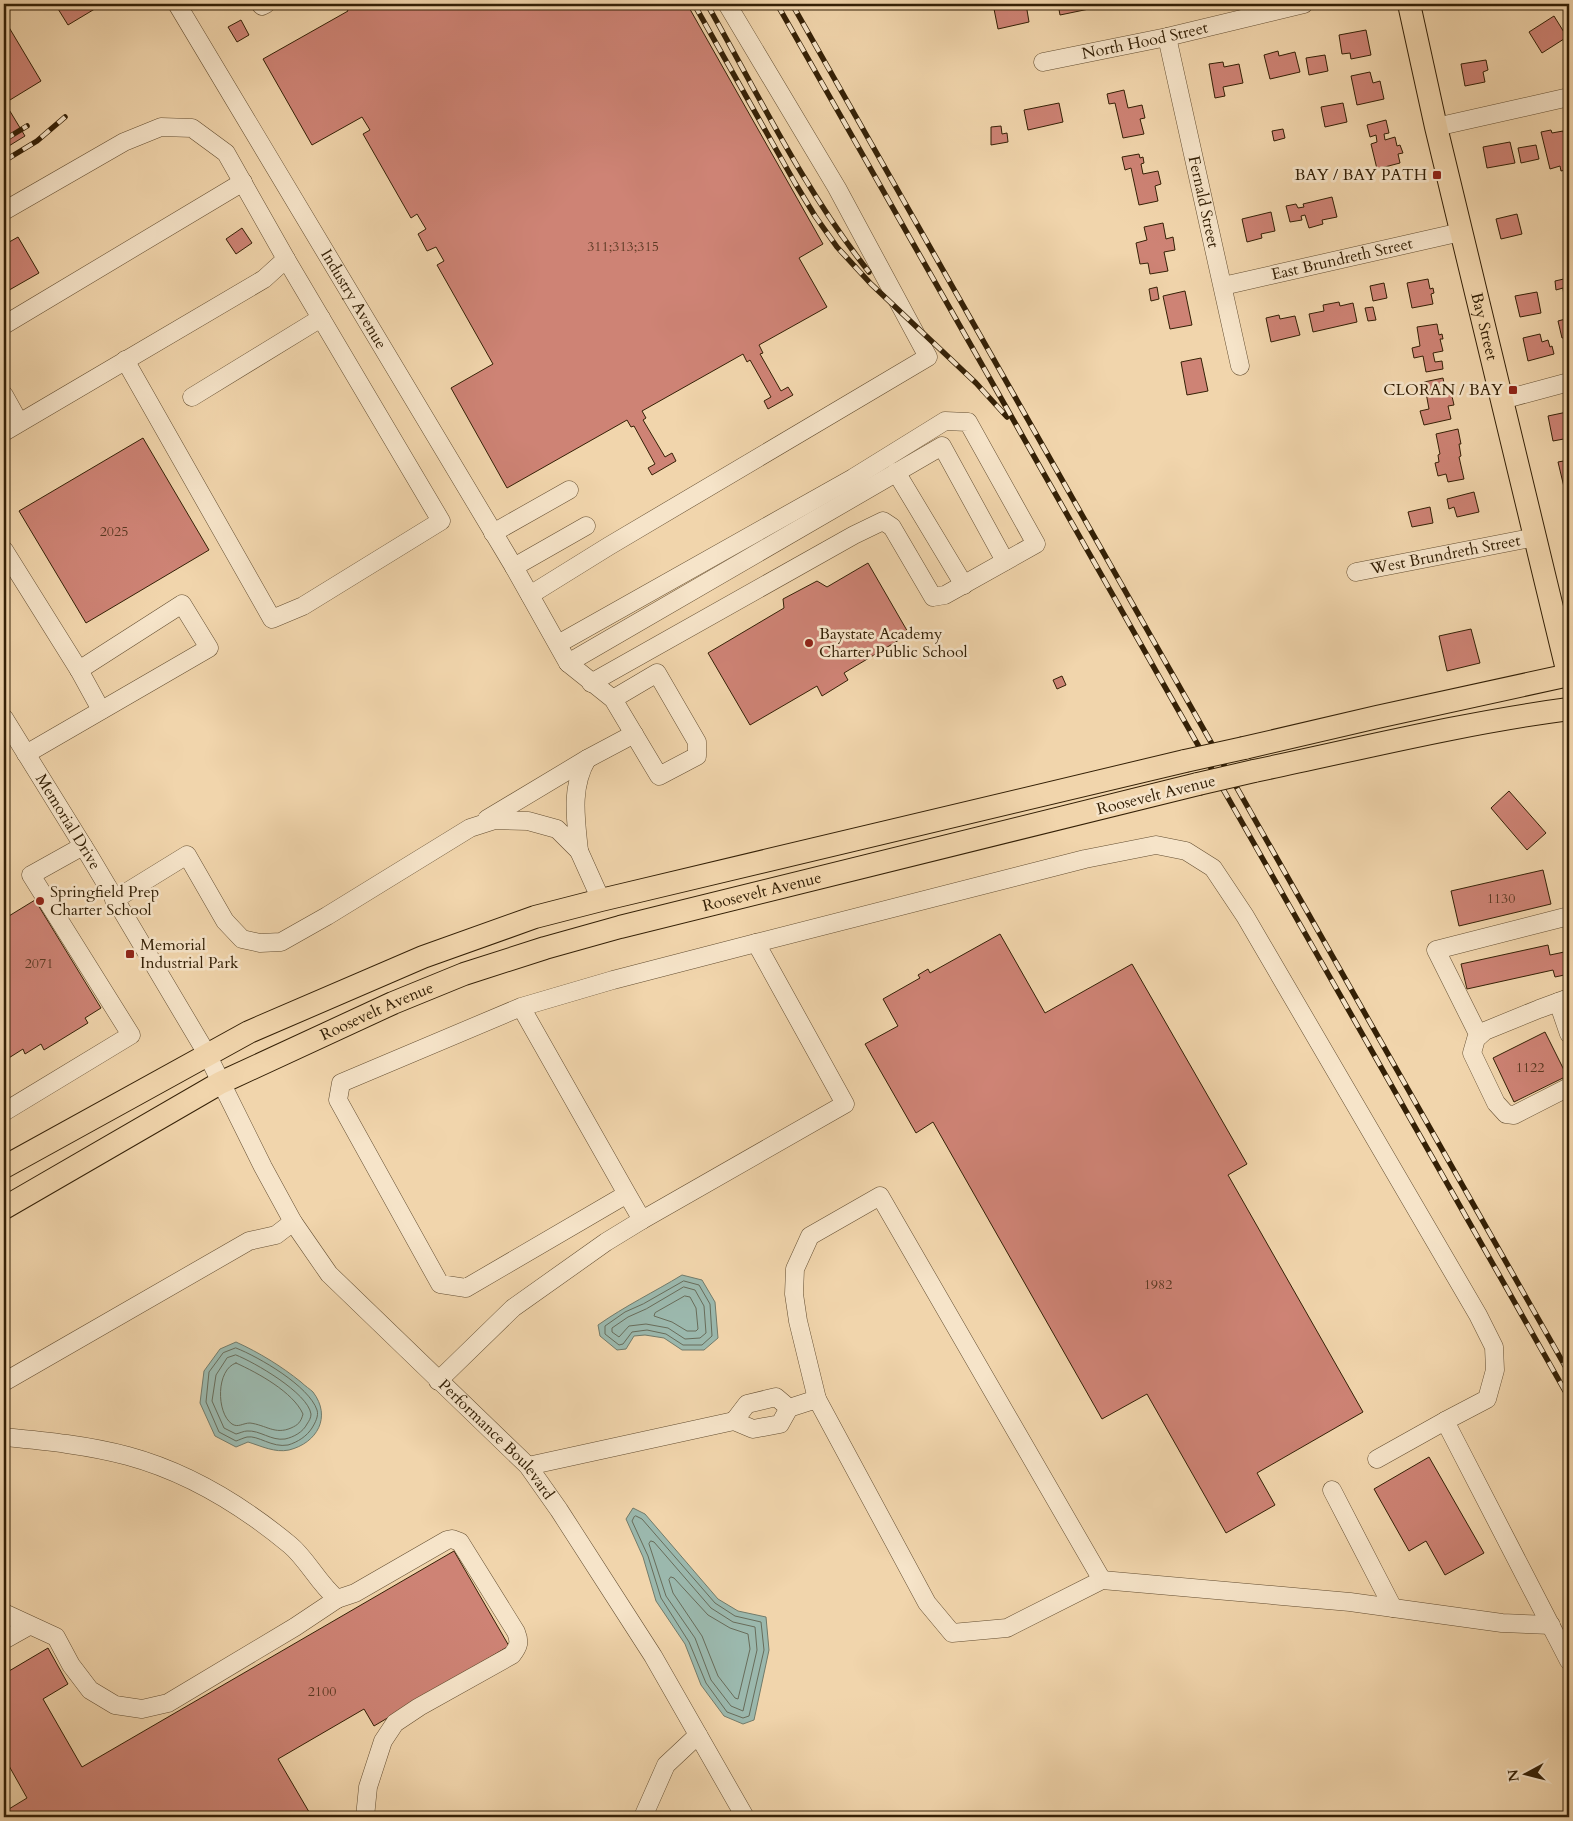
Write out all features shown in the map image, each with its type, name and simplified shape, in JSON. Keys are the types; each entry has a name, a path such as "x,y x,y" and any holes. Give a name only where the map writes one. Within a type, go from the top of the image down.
{"main road":[{"name":"Bay Street","path":"1409,4 1436,127 1569,676"},
{"name":"Roosevelt Avenue","path":"4,1167 249,1032 423,957 535,917 1185,761 1376,717 1569,676"},
{"name":"Roosevelt Avenue","path":"4,1208 220,1084 393,1003 464,974 545,948 620,927 1198,784 1441,731 1569,708"}],"street":[{"path":"260,4 262,6 266,4"},
{"path":"530,595 928,356 837,188 727,4"},
{"name":"North Hood Street","path":"1043,62 1167,37 1304,4"},
{"name":"Industry Avenue","path":"181,5 514,567 568,663"},
{"name":"Fernald Street","path":"1167,37 1240,366"},
{"path":"1436,127 1569,97"},
{"path":"4,211 124,142 161,127 192,128 226,153 286,259 441,520 304,606 272,619 126,360"},
{"path":"4,325 242,182"},
{"name":"East Brundreth Street","path":"1223,286 1462,232"},
{"path":"4,432 264,279 286,259"},
{"path":"192,397 321,318"},
{"path":"1502,400 1569,382"},
{"path":"4,395 19,422"},
{"path":"558,644 853,478 945,421 968,422 1036,544 945,595 933,597 892,527 883,520 854,534 591,683"},
{"path":"613,699 657,673 697,742 697,756 659,776 613,699 568,663 942,446 1005,561"},
{"path":"896,472 964,585"},
{"path":"493,533 569,490"},
{"path":"514,567 586,526"},
{"name":"West Brundreth Street","path":"1356,572 1536,537"},
{"path":"4,550 80,670 101,710"},
{"path":"26,754 209,648 182,604 80,670"},
{"name":"Memorial Drive","path":"4,718 207,1054 220,1084"},
{"path":"476,826 587,759 634,734"},
{"path":"587,759 581,770 574,806 579,851 601,900"},
{"path":"114,900 187,856 226,921 242,939 260,943 281,942 470,828 495,820 528,821 557,829 579,851"},
{"path":"627,1194 466,1288 440,1284 338,1100 341,1083 521,1007 613,980 1085,859 1156,845 1186,851 1213,868 1244,916 1478,1315 1494,1347 1495,1370 1487,1399 1378,1459"},
{"path":"4,1112 131,1035 31,875 83,846"},
{"path":"1479,1036 1436,950 1569,916"},
{"path":"438,1381 514,1308 606,1242 845,1104 756,943"},
{"path":"1569,1034 1564,1000 1485,1031 1476,1039 1472,1053 1496,1103 1506,1114 1514,1114 1569,1087"},
{"path":"521,1007 642,1220"},
{"name":"Performance Boulevard","path":"220,1084 293,1222 329,1274 528,1466 559,1510 648,1648 745,1817"},
{"path":"1102,1580 880,1196 810,1236 796,1269 794,1294 798,1321 817,1399 927,1603 952,1634 1007,1628 1102,1580 1350,1602 1502,1623 1551,1625"},
{"path":"4,1382 250,1241 276,1235 293,1222"},
{"path":"734,1422 747,1404 776,1397 789,1408"},
{"path":"528,1466 734,1422 753,1429 780,1424 789,1408 817,1399"},
{"path":"1445,1421 1569,1661"},
{"path":"4,1437 89,1448 129,1456 162,1468 199,1485 233,1503 292,1546 327,1591 337,1599"},
{"path":"1332,1490 1393,1608"},
{"path":"4,1613 56,1637 71,1665 90,1690 115,1704 142,1709 168,1702 295,1627 337,1599 355,1593 426,1551 447,1540 460,1542 516,1632 519,1640 518,1647 512,1655 419,1707 395,1723 383,1741 368,1787 365,1817"},
{"path":"4,1640 29,1626"},
{"path":"643,1817 666,1765 698,1734"}],"water":[{"path":"682,1275 702,1280 715,1302 718,1338 704,1350 682,1350 664,1338 645,1335 634,1336 626,1349 617,1350 600,1336 598,1325"},
{"path":"236,1342 278,1365 313,1392 319,1401 321,1419 319,1428 307,1442 299,1447 279,1451 248,1442 236,1447 215,1436 200,1403 204,1371 220,1349"},
{"path":"633,1508 645,1514 718,1599 738,1611 766,1617 769,1650 754,1720 743,1724 724,1716 701,1685 685,1644 656,1601 643,1557 626,1519"}],"building":[{"path":"55,4 103,4 68,25"},
{"path":"344,4 687,4 823,244 799,258 827,307 759,345 763,353 760,354 781,391 788,387 793,395 768,409 764,401 771,397 750,360 747,362 743,354 642,411 646,418 643,420 665,457 672,453 676,461 652,475 648,468 655,464 634,426 631,427 627,420 507,488 451,388 493,364 437,265 444,261 436,247 427,251 418,234 426,229 417,214 411,218 363,134 370,130 362,117 312,145 263,59 348,11"},
{"path":"1026,4 1029,22 998,29 994,9"},
{"path":"1058,4 1088,4 1089,9 1060,15"},
{"path":"1554,16 1567,37 1542,53 1529,32"},
{"path":"4,19 41,81 5,103 25,136 4,149"},
{"path":"241,20 249,35 237,42 228,27"},
{"path":"1366,30 1371,55 1351,59 1350,53 1342,54 1339,35"},
{"path":"1278,51 1279,56 1295,52 1300,72 1270,79 1264,55"},
{"path":"1325,55 1328,71 1309,75 1306,58"},
{"path":"1486,60 1488,70 1483,72 1485,82 1465,86 1461,64"},
{"path":"1223,62 1224,67 1239,64 1243,83 1223,87 1225,96 1215,98 1209,64"},
{"path":"1370,72 1373,83 1380,81 1384,99 1357,105 1351,76"},
{"path":"1124,90 1128,108 1142,105 1145,118 1140,119 1144,134 1123,138 1115,103 1109,104 1107,94"},
{"path":"1059,103 1063,122 1028,130 1024,110"},
{"path":"1343,103 1347,122 1325,127 1321,107"},
{"path":"1386,120 1389,133 1384,134 1385,140 1395,137 1397,146 1400,145 1403,153 1398,154 1400,163 1377,169 1371,144 1377,142 1376,135 1370,137 1367,125"},
{"path":"1001,126 1002,134 1007,133 1008,142 991,145 991,127"},
{"path":"1283,129 1285,138 1274,141 1272,131"},
{"path":"1551,130 1552,133 1563,131 1569,159 1569,169 1561,171 1560,166 1550,169 1541,132"},
{"path":"1510,142 1515,163 1487,168 1483,147"},
{"path":"1536,145 1539,159 1521,163 1518,148"},
{"path":"1139,154 1140,158 1143,157 1144,163 1141,164 1143,174 1158,171 1161,184 1155,186 1158,201 1139,205 1131,168 1125,170 1122,157"},
{"path":"1332,197 1337,217 1322,220 1323,224 1309,228 1305,215 1301,216 1302,220 1290,222 1286,206 1296,204 1298,208 1304,207 1303,204"},
{"path":"1271,212 1275,231 1261,234 1262,238 1247,242 1242,219"},
{"path":"1517,214 1522,234 1501,239 1496,219"},
{"path":"1163,223 1166,239 1173,237 1175,250 1164,252 1168,271 1150,274 1148,263 1140,264 1136,243 1147,240 1144,227"},
{"path":"242,228 252,243 236,254 226,239"},
{"path":"18,237 39,273 4,293 4,245"},
{"path":"1568,278 1569,295 1564,296 1563,288 1556,290 1555,281"},
{"path":"1428,279 1430,289 1433,288 1434,293 1431,294 1433,304 1412,308 1407,283"},
{"path":"1384,283 1387,298 1373,301 1370,286"},
{"path":"1157,287 1159,299 1151,301 1149,289"},
{"path":"1185,291 1192,325 1170,329 1163,296"},
{"path":"1537,292 1541,313 1520,317 1515,296"},
{"path":"1339,302 1340,306 1353,303 1357,322 1313,332 1309,314 1324,311 1323,305"},
{"path":"1373,307 1376,320 1368,321 1365,308"},
{"path":"1279,315 1280,319 1295,316 1300,335 1271,342 1266,318"},
{"path":"1569,318 1569,337 1562,338 1558,321"},
{"path":"1437,324 1439,335 1442,334 1443,339 1440,339 1443,351 1433,353 1435,362 1442,361 1443,369 1426,372 1423,356 1414,358 1412,348 1420,346 1417,327"},
{"path":"1540,334 1542,342 1548,340 1554,354 1528,361 1523,338"},
{"path":"1201,358 1208,391 1187,395 1181,362"},
{"path":"1443,378 1446,393 1451,392 1454,405 1448,406 1451,419 1424,425 1420,411 1429,409 1424,382"},
{"path":"1567,412 1569,438 1553,441 1548,416"},
{"path":"1458,429 1461,444 1459,444 1461,456 1459,457 1464,479 1448,482 1446,474 1438,476 1435,463 1439,462 1438,455 1440,454 1436,434"},
{"path":"143,438 209,550 86,623 19,511"},
{"path":"1569,460 1569,486 1564,487 1558,462"},
{"path":"1474,492 1479,512 1457,517 1454,507 1449,509 1447,499"},
{"path":"1430,507 1433,523 1412,527 1408,512"},
{"name":"Baystate Academy Charter Public School","path":"868,563 909,634 844,673 848,680 822,696 817,686 750,725 708,653 784,608 783,599 817,581 827,587"},
{"path":"1471,629 1480,663 1447,671 1439,636"},
{"path":"1062,676 1066,685 1057,689 1053,680"},
{"path":"1509,791 1546,833 1527,850 1491,808"},
{"path":"1543,870 1551,904 1459,926 1451,891"},
{"path":"35,900 101,1008 85,1018 88,1023 44,1050 41,1044 25,1054 23,1049 4,1061 4,919"},
{"path":"1000,934 1045,1013 1132,964 1247,1164 1228,1175 1363,1412 1257,1473 1275,1505 1226,1533 1147,1394 1102,1419 933,1122 916,1133 865,1044 898,1026 883,999 920,978 918,975 928,969 930,973"},
{"path":"1548,945 1550,955 1569,951 1569,974 1555,977 1553,970 1467,989 1461,964"},
{"path":"1545,1032 1567,1076 1514,1102 1493,1058"},
{"path":"1429,1457 1484,1553 1445,1575 1426,1541 1409,1551 1374,1489"},
{"path":"454,1551 509,1646 374,1726 364,1709 278,1759 312,1817 4,1817 4,1812 27,1798 4,1757 4,1674 48,1648 68,1684 43,1699 82,1767"}],"railway":[{"path":"694,4 795,183 837,247 871,284 976,383 1007,417"},
{"path":"707,4 803,175 845,241 869,272"},
{"path":"777,4 1569,1398"},
{"path":"792,4 1569,1373"},
{"path":"4,161 37,141 65,117"},
{"path":"4,140 27,126"}],"place":[{"name":"BAY / BAY PATH","path":"1437,175"},
{"name":"CLORAN / BAY","path":"1513,390"},
{"name":"Baystate Academy Charter Public School","path":"809,643"},
{"name":"Springfield Prep Charter School","path":"40,901"},
{"name":"Memorial Industrial Park","path":"130,954"}]}
